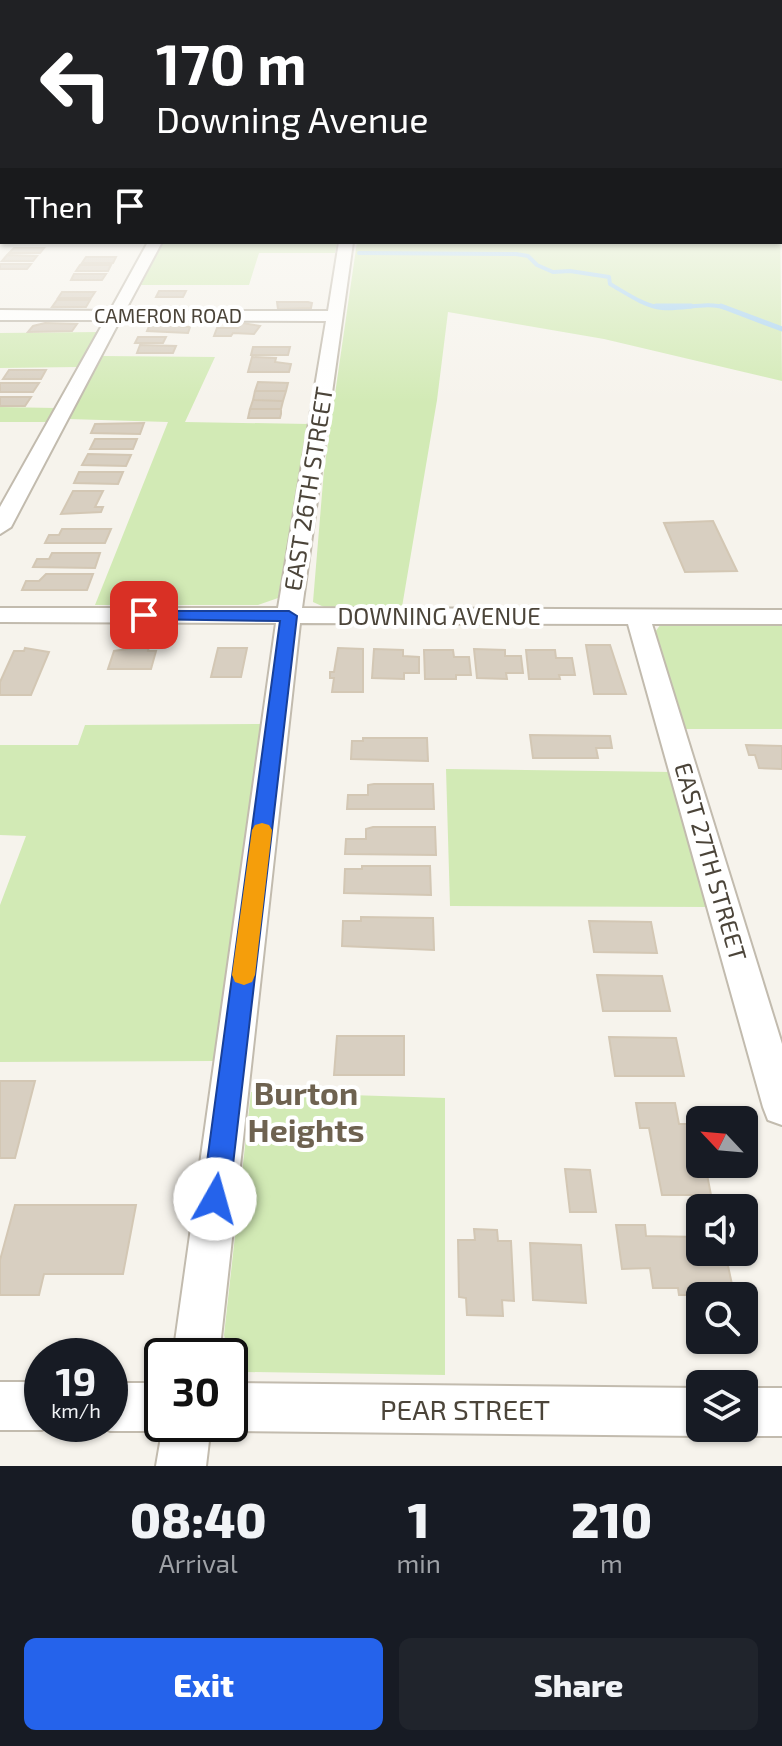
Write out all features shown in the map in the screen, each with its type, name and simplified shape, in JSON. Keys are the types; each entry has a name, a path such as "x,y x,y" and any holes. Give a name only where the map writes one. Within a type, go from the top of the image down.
{"street":[{"path":"0,527 142,266"},
{"name":"EAST 26TH STREET","path":"198,1338 289,616 343,266"},
{"name":"CAMERON ROAD","path":"0,315 336,316"},
{"name":"DOWNING AVENUE","path":"0,615 782,617"},
{"name":"EAST 27TH STREET","path":"638,617 782,1107"},
{"path":"0,1406 24,1406"},
{"name":"PEAR STREET","path":"248,1407 686,1412"},
{"path":"758,1412 782,1412"},
{"path":"181,1466 184,1442"}],"green space":[{"path":"151,266 255,266 249,285 141,285"},
{"path":"353,266 781,266 782,381 604,339 448,312 437,400 402,607 324,607 313,602 324,470"},
{"path":"100,332 78,367 0,368 0,333"},
{"path":"103,356 215,357 185,422 309,424 278,598 258,605 95,605 168,422 68,419"},
{"path":"0,407 55,408 48,422 0,422"},
{"path":"661,624 782,624 782,729 686,729 655,632"},
{"path":"265,724 213,1061 0,1062 0,905 26,836 0,835 0,745 78,745 85,725"},
{"path":"446,769 673,772 711,907 450,906"},
{"path":"251,1092 445,1098 445,1375 248,1372 248,1338 225,1338"}],"building":[{"path":"0,266 29,266 27,269 0,269"},
{"path":"79,266 110,266 108,271 76,271"},
{"path":"74,274 106,274 102,280 71,280"},
{"path":"159,291 186,291 183,297 156,297"},
{"path":"62,292 95,292 91,298 58,298"},
{"path":"57,300 90,300 86,307 52,307"},
{"path":"277,302 312,303 311,308 278,309"},
{"path":"45,323 77,324 72,331 28,332 33,326"},
{"path":"242,323 260,326 254,334 214,336 217,328 238,328"},
{"path":"150,324 190,327 188,333 147,331"},
{"path":"138,337 166,337 163,343 135,343"},
{"path":"140,345 176,346 173,353 137,353"},
{"path":"253,347 290,347 288,355 251,355"},
{"path":"252,357 276,358 275,362 291,364 289,372 248,372"},
{"path":"9,370 46,370 41,379 3,379"},
{"path":"258,382 288,383 286,391 255,391"},
{"path":"0,383 39,383 33,392 0,392"},
{"path":"255,391 286,391 283,401 253,400"},
{"path":"0,397 31,397 25,406 0,406"},
{"path":"253,400 283,401 281,409 250,409"},
{"path":"250,409 281,409 281,414 280,418 248,418"},
{"path":"144,423 140,434 91,433 95,424"},
{"path":"95,439 137,439 133,449 90,449"},
{"path":"88,454 131,455 126,466 82,465"},
{"path":"79,472 123,472 118,484 74,483"},
{"path":"73,491 103,491 95,507 103,507 101,512 61,514"},
{"path":"713,521 737,571 685,572 664,523"},
{"path":"62,529 111,529 105,543 45,543 49,535 59,535"},
{"path":"52,553 100,553 95,568 33,567 37,559 49,559"},
{"path":"46,574 93,574 87,590 22,590 26,581 39,581"},
{"path":"586,645 610,645 626,694 594,694"},
{"path":"149,646 148,651 156,651 151,669 108,669 114,651"},
{"path":"25,648 49,652 31,695 0,695 0,682 14,651 24,651"},
{"path":"218,648 247,648 241,677 211,677"},
{"path":"338,648 363,649 363,692 332,692 334,678 330,678 330,672 334,672"},
{"path":"374,649 403,650 403,656 419,657 419,673 404,673 404,679 372,678"},
{"path":"474,649 505,650 505,656 521,656 523,673 506,673 507,679 477,678"},
{"path":"424,650 453,650 454,657 469,657 471,675 456,675 456,679 425,679"},
{"path":"526,650 555,650 556,658 572,658 575,675 559,675 560,679 529,679"},
{"path":"530,735 610,736 612,748 596,748 598,758 533,758"},
{"path":"363,738 427,738 428,761 351,759 352,741 363,741"},
{"path":"746,745 782,746 782,769 759,768 755,755 749,755"},
{"path":"433,784 434,809 347,809 348,795 368,795 368,785"},
{"path":"435,827 436,855 345,854 346,839 366,839 366,829"},
{"path":"362,866 430,866 431,895 344,893 345,869 362,869"},
{"path":"361,917 433,918 434,950 342,946 343,921 361,921"},
{"path":"589,921 651,922 657,953 594,952"},
{"path":"597,975 662,976 670,1011 603,1011"},
{"path":"337,1036 404,1036 404,1075 334,1075"},
{"path":"609,1037 676,1038 684,1076 615,1076"},
{"path":"0,1081 35,1081 15,1158 0,1158"},
{"path":"636,1103 675,1103 679,1124 686,1124 686,1178 708,1178 711,1194 662,1195 649,1128 640,1128"},
{"path":"565,1169 590,1170 596,1212 570,1212"},
{"path":"15,1205 136,1205 123,1274 44,1274 39,1295 0,1295 0,1260"},
{"path":"616,1225 645,1225 646,1236 686,1237 686,1266 728,1266 731,1282 686,1282 686,1295 679,1295 678,1288 653,1288 650,1268 622,1269"},
{"path":"474,1229 497,1230 498,1241 511,1241 514,1301 502,1300 503,1316 467,1315 466,1298 459,1297 458,1240 475,1240"},
{"path":"530,1243 581,1245 586,1303 533,1300"}],"waterway":[{"path":"540,266 553,272 570,271 609,277 610,284 655,307 711,305 726,308"},
{"path":"656,306 691,306"},
{"path":"721,306 782,329"}],"slow traffic":[{"path":"244,975 262,830"}],"district":[{"name":"Burton Heights","path":"306,1112"}],"route":[{"path":"144,615 289,616 215,1199"}]}
